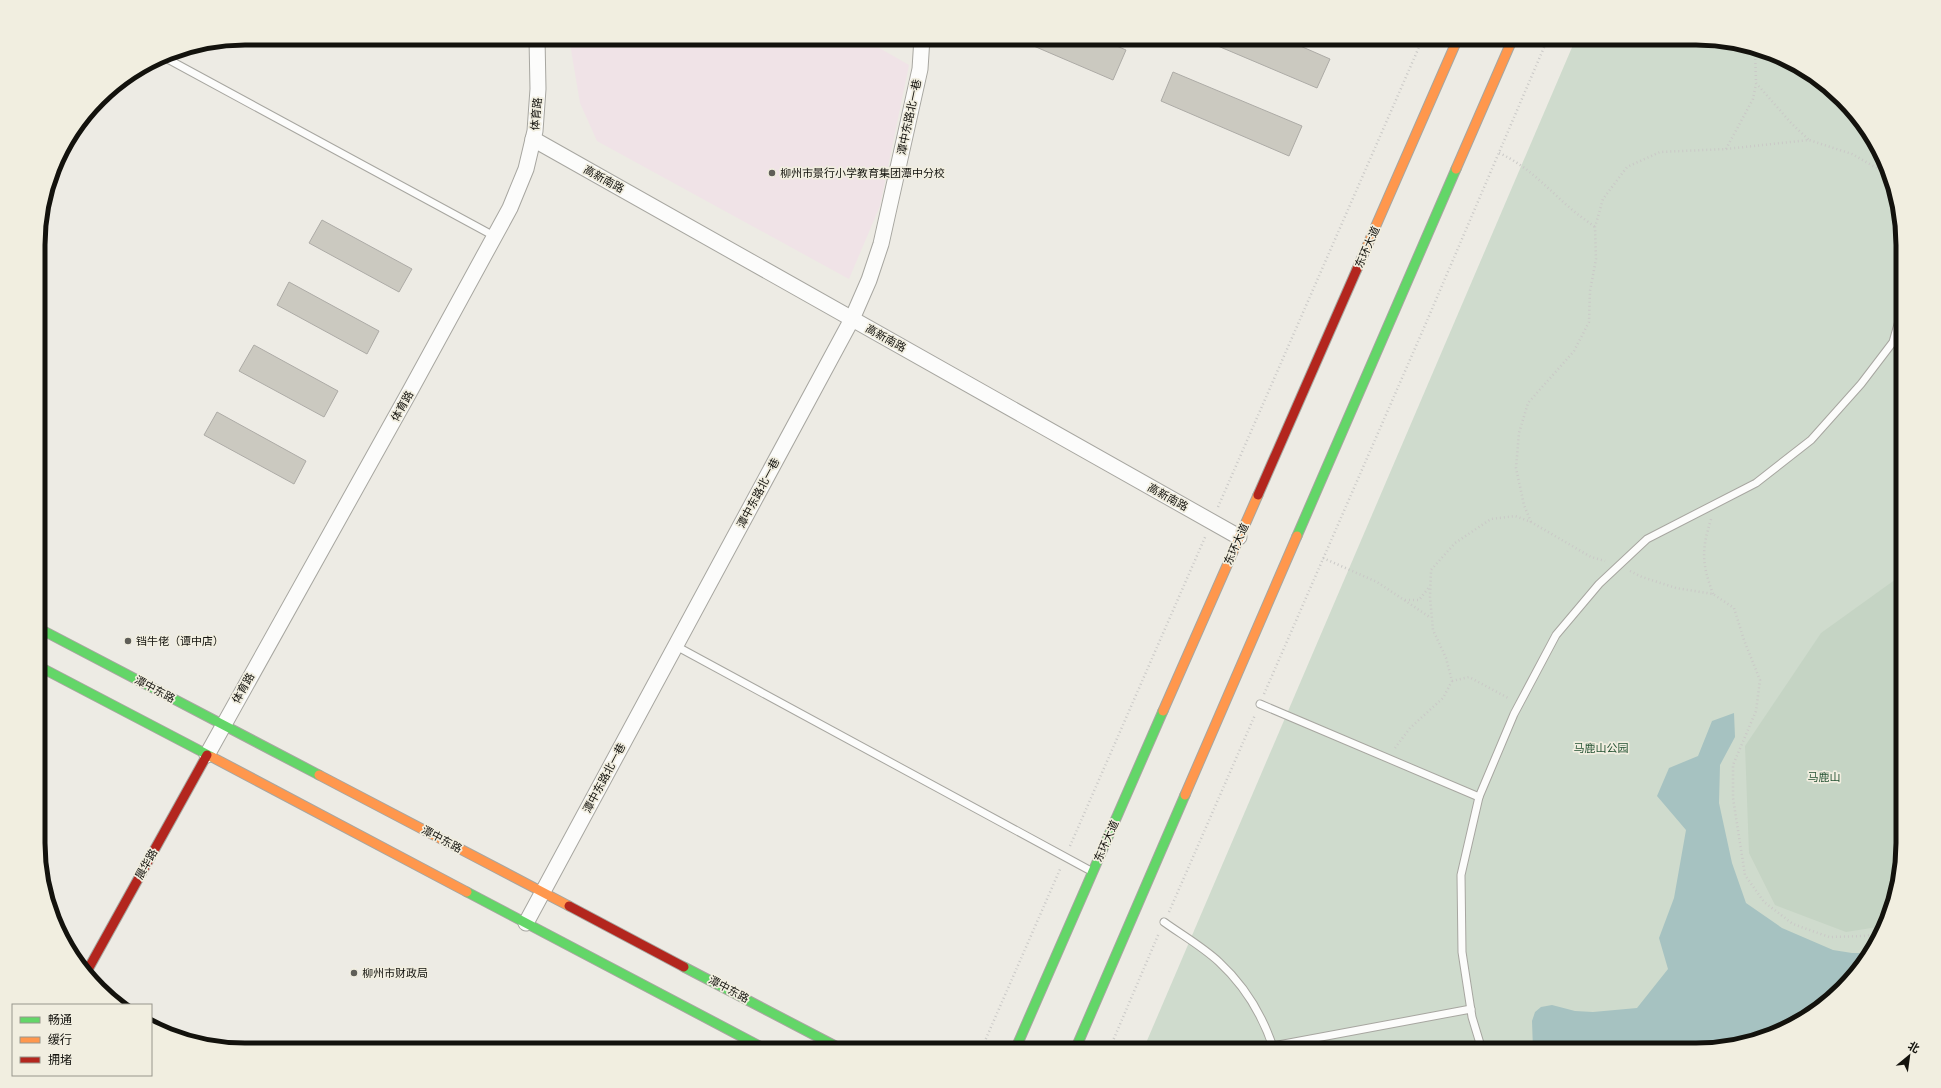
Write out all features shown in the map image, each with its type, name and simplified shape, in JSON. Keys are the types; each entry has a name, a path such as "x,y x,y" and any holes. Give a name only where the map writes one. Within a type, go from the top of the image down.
{"main road":[{"name":"东环大道","path":"1018,1043 1455,45"},
{"path":"1078,1043 1510,45"},
{"name":"潭中东路","path":"45,632 830,1043"},
{"path":"45,670 754,1043"},
{"name":"晨华路","path":"89,968 207,755"},
{"path":"1009,1043 1034,1007"}],"street":[{"name":"体育路","path":"207,755 510,208 526,169 533,139 538,89 537,45"},
{"name":"潭中东路北一巷","path":"526,923 852,319 869,280 882,244 920,69 922,45"},
{"name":"高新南路","path":"533,139 1239,537"}],"lane":[{"path":"169,60 494,236"},
{"path":"1480,1043 1472,1009 1462,952 1461,874 1479,797 1520,704 1556,635 1599,584 1647,539 1756,483 1811,440 1861,384 1893,342 1896,330"},
{"path":"676,646 1093,872"},
{"path":"1260,704 1479,797"},
{"path":"1164,922 1224,967 1248,994 1266,1024 1272,1043"},
{"path":"1299,1043 1472,1009"}],"path":[{"path":"984,1043 1420,45"},
{"path":"1112,1043 1324,558 1545,45"},
{"path":"1726,149 1753,99 1756,83 1755,54"},
{"path":"1756,83 1792,124 1809,140"},
{"path":"1531,522 1524,505 1516,468 1520,433 1528,403 1574,351 1589,322 1590,291 1596,259 1596,227 1603,200 1627,167 1660,152 1726,149 1809,140 1852,154 1882,171"},
{"path":"1499,153 1515,160 1549,187 1571,209 1596,227"},
{"path":"1713,594 1704,570 1704,543 1715,503"},
{"path":"1387,758 1410,728 1443,698 1452,681 1446,658 1433,630 1431,570 1455,543 1491,519 1515,516 1531,522 1591,557 1619,565 1642,577 1676,588 1713,594 1734,608 1744,640 1760,680 1756,711 1732,765 1733,798 1745,875 1764,902 1793,924 1829,937 1873,935"},
{"path":"1324,558 1377,582 1432,619"},
{"path":"1405,600 1419,600 1431,585"},
{"path":"1452,681 1469,677 1520,704"}],"shaded area":[{"name":"柳州市景行小学教育集团潭中分校","path":"570,45 874,45 909,65 880,206 849,279 597,141 580,103"}],"green space":[{"name":"马鹿山公园","path":"1573,45 1709,45 1735,49 1773,60 1818,86 1838,103 1855,123 1875,156 1881,168 1889,193 1896,232 1896,856 1889,895 1881,920 1855,965 1838,985 1818,1002 1785,1022 1773,1028 1748,1036 1709,1043 1146,1043"},
{"name":"马鹿山","path":"1896,579 1896,856 1889,895 1877,927 1846,932 1775,905 1749,853 1745,746 1821,633"}],"water":[{"path":"1734,713 1735,737 1720,765 1719,803 1732,863 1746,903 1782,928 1833,950 1863,953 1855,965 1838,985 1818,1002 1773,1028 1748,1036 1709,1043 1533,1043 1532,1021 1535,1012 1541,1007 1552,1005 1575,1011 1593,1012 1637,1008 1668,969 1659,938 1674,898 1686,830 1657,796 1669,768 1698,756 1712,721"}],"building":[{"path":"1031,45 1114,45 1126,50 1113,80"},
{"path":"1216,45 1298,45 1330,59 1317,88"},
{"path":"1173,72 1302,126 1289,156 1161,101"},
{"path":"322,220 412,269 399,292 309,243"},
{"path":"289,282 379,331 367,354 277,305"},
{"path":"254,345 338,391 324,417 239,371"},
{"path":"217,412 306,461 294,484 204,435"}],"traffic: fast":[{"path":"1297,536 1456,169"},
{"path":"45,632 319,775"},
{"path":"45,670 212,757"},
{"path":"1018,1043 1163,711"},
{"path":"1078,1043 1185,795"},
{"path":"467,892 754,1043"},
{"path":"684,967 830,1043"}],"traffic: slow":[{"path":"1357,269 1455,45"},
{"path":"1456,169 1510,45"},
{"path":"1163,711 1258,495"},
{"path":"1185,795 1297,536"},
{"path":"212,757 467,892"},
{"path":"319,775 569,906"}],"traffic: jam":[{"path":"1258,495 1357,269"},
{"path":"89,968 207,755"},
{"path":"569,906 684,967"}],"place":[{"name":"柳州市景行小学教育集团潭中分校","path":"772,173"},
{"name":"铛牛佬（谭中店）","path":"128,641"},
{"name":"柳州市财政局","path":"354,973"}]}
